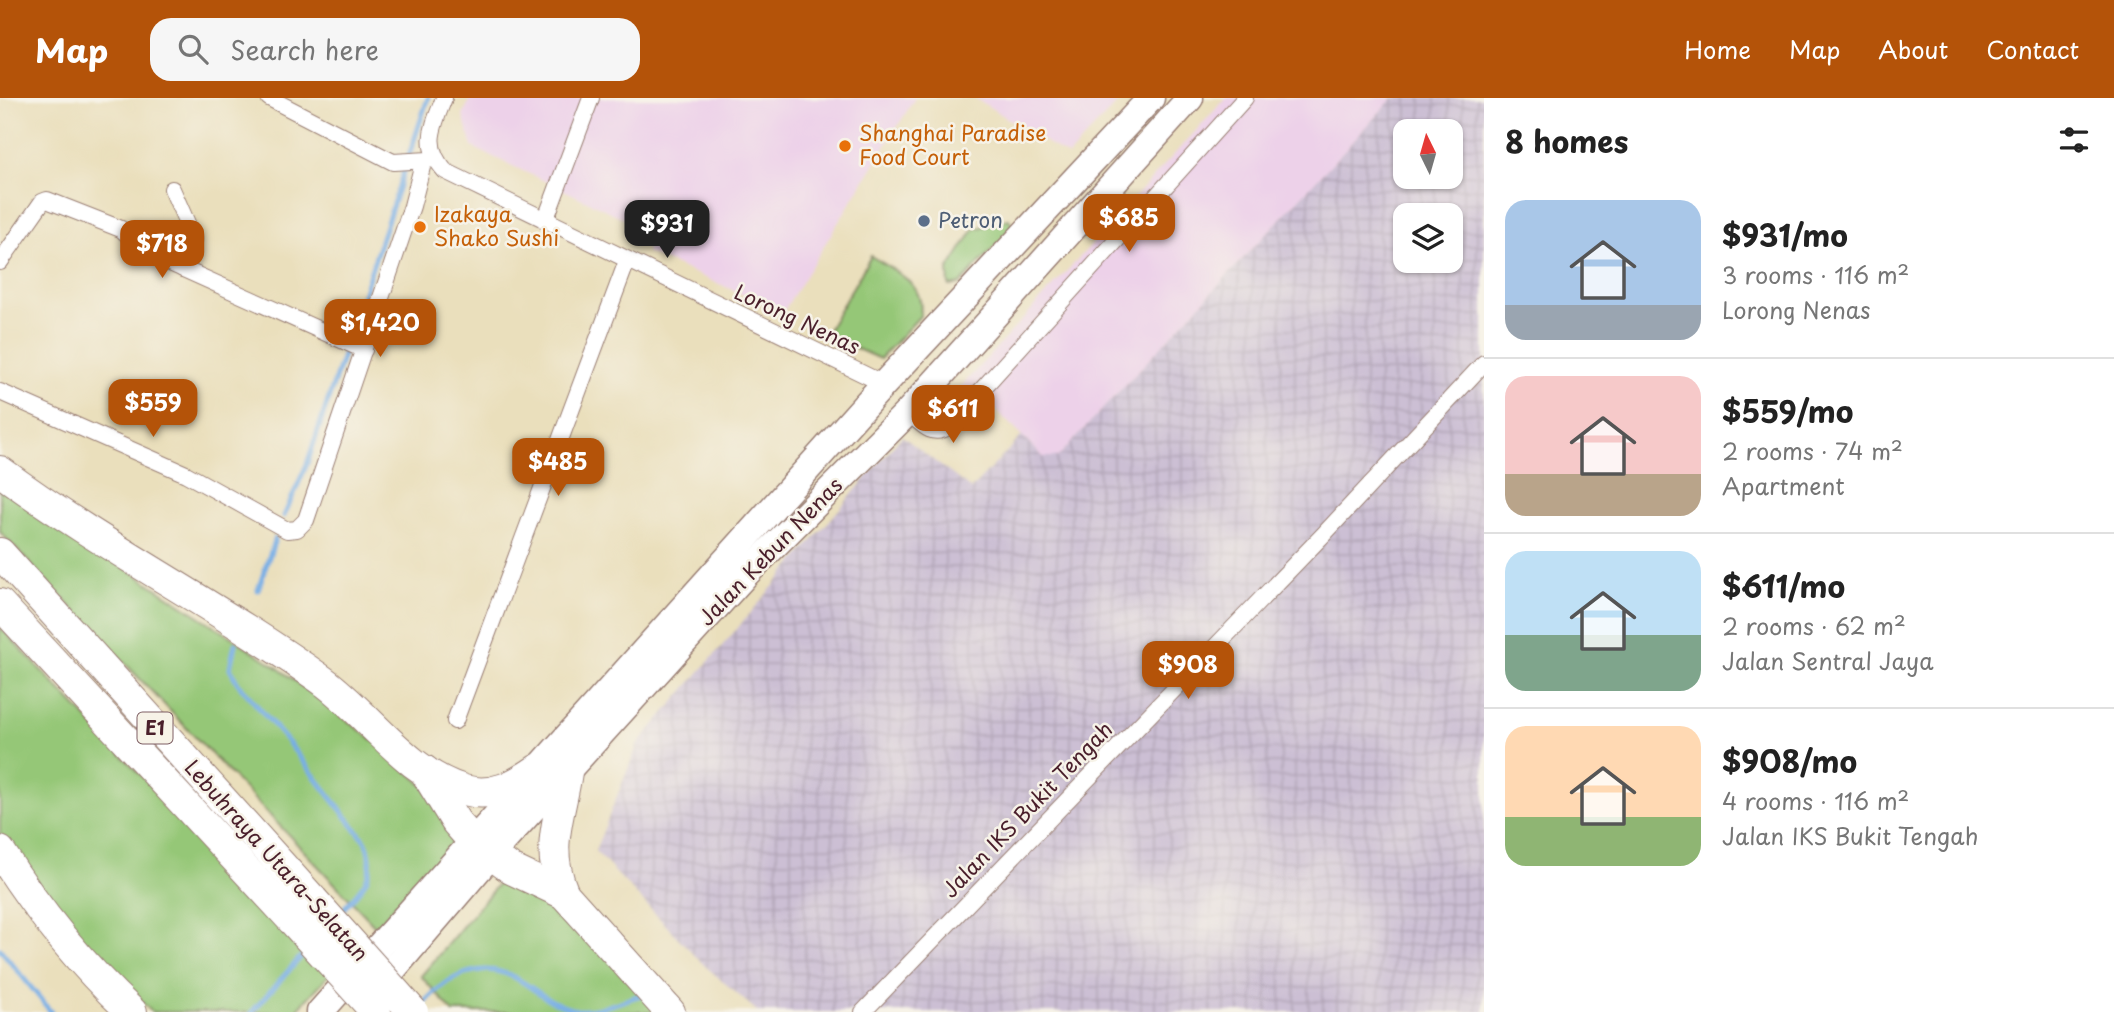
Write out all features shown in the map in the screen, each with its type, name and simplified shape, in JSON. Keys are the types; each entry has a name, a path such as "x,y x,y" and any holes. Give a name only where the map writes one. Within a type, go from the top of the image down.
{"highway":[{"path":"0,471 324,681 424,770 463,789 489,792 552,771 552,845 557,878 564,894 670,1012"},
{"name":"Lebuhraya Utara–Selatan","path":"0,553 303,910 376,1012"},
{"name":"Lebuhraya Utara–Selatan","path":"0,604 303,910 413,1012"},
{"path":"424,770 456,822 481,848 564,894"},
{"path":"0,851 31,901 112,994 132,1012"}],"main road":[{"name":"Jalan Kebun Nenas","path":"552,771 884,384 1152,98"},
{"name":"Jalan Kebun Nenas","path":"320,1012 481,848 552,771 908,412 1190,98"},
{"name":"Jalan Kebun Nenas","path":"357,1012 481,848"}],"street":[{"path":"270,98 393,162 423,161"},
{"path":"0,392 186,474 286,530 297,529 306,520 354,346 444,98"},
{"path":"545,222 591,98"},
{"path":"908,412 930,431 940,432 1245,98"},
{"name":"Lorong Nenas","path":"423,161 884,384"},
{"path":"172,189 194,239 183,269"},
{"path":"0,262 44,200 121,229 150,254 354,346"},
{"path":"455,721 627,261"},
{"name":"Jalan IKS Bukit Tengah","path":"863,1012 1324,534 1484,363"}],"shaded area":[{"path":"470,98 915,98 783,312 646,252 653,232 472,147 463,116"},
{"path":"975,98 1122,98 1068,156"},
{"path":"1226,98 1393,98 1058,457 1043,457 987,401 963,424 943,406"},
{"path":"1393,98 1484,98 1484,1012 758,1012 704,965 595,851 638,744 902,436 971,489 1022,436 1043,457 1058,457"}],"green space":[{"path":"1009,219 1013,227 960,284 949,286 948,270 974,229"},
{"path":"871,256 907,279 921,305 920,316 880,359 825,335"},
{"path":"0,486 274,665 382,747 425,787 452,832 451,844 376,927 0,532"},
{"path":"0,627 330,974 295,1012 152,1012 64,927 0,838"},
{"path":"502,879 561,910 660,1012 453,1012 421,976"}],"waterway":[{"path":"284,516 307,464 428,98"},
{"path":"258,590 275,539"},
{"path":"235,644 230,668 237,682 366,842 369,874 339,914"},
{"path":"0,949 51,1012"},
{"path":"252,1012 307,950"},
{"path":"420,1007 442,986 455,978 481,970 509,975 556,1003 577,1010 601,1008 641,995"}],"place":[{"name":"Shanghai Paradise Food Court","path":"845,146"},
{"name":"Petron","path":"924,221"},
{"name":"Izakaya Shako Sushi","path":"420,227"}]}
